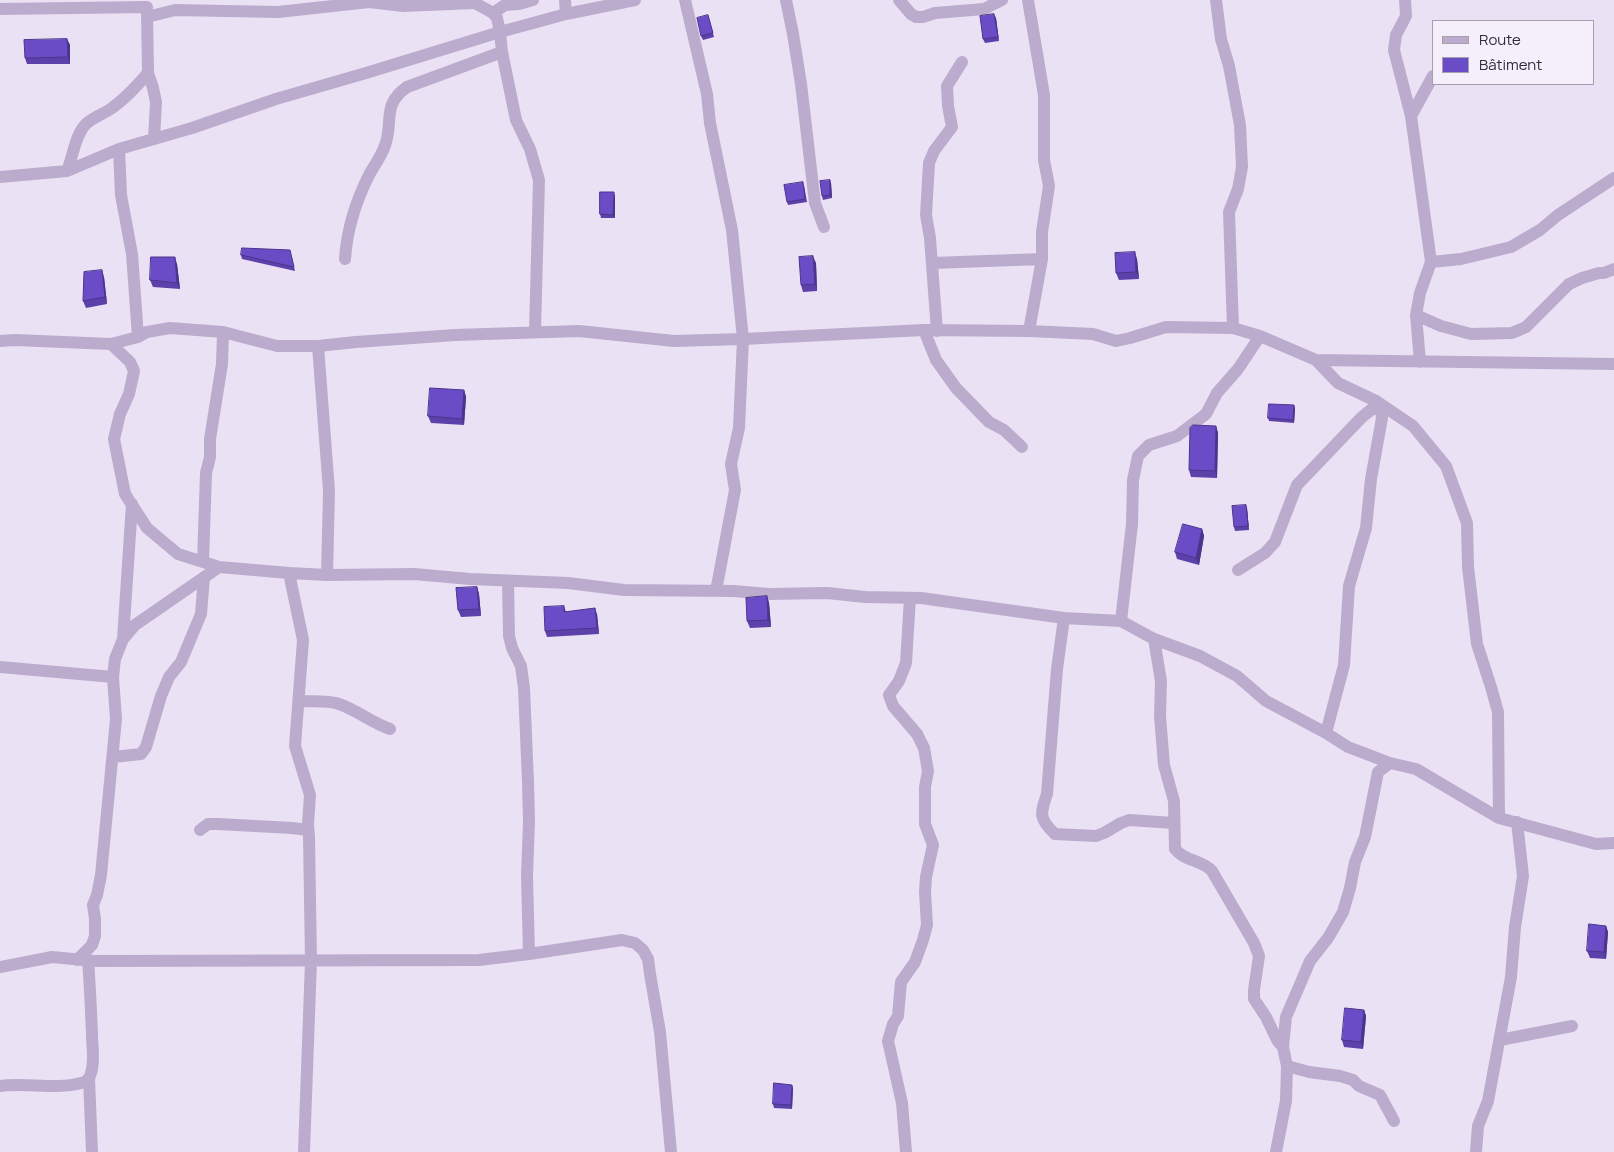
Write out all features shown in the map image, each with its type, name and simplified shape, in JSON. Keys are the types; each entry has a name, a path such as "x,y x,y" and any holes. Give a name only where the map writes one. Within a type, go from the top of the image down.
{"street":[{"path":"493,13 499,0"},
{"path":"493,13 505,5 533,0"},
{"path":"565,0 566,14"},
{"path":"0,177 67,171 119,149 192,128 276,98 500,32 566,14 635,0"},
{"path":"686,0 707,94 710,123 732,230 743,339 740,428 732,464 735,490 716,591"},
{"path":"786,0 801,84 816,202 824,227"},
{"path":"899,0 916,17 935,13 984,9 1002,0"},
{"path":"1028,0 1044,95 1044,160 1049,186 1042,232 1042,259 1029,331"},
{"path":"1216,0 1221,39 1229,66 1240,125 1242,167 1238,190 1229,212 1233,328"},
{"path":"1405,0 1406,16 1396,35 1394,50 1411,116 1431,262 1420,293 1416,315 1420,362"},
{"path":"0,9 147,7 163,5 175,10 278,12 369,2 403,6 475,4 493,13 497,18 516,120 530,149 540,180 535,332"},
{"path":"147,7 148,73 154,88 156,102 154,139"},
{"path":"345,259 346,245 355,205 385,147 391,102 398,93 407,87 502,52"},
{"path":"962,62 947,86 952,127 934,151 929,162 926,215 932,263 931,330 936,360 956,388 989,422 1004,430 1022,447"},
{"path":"67,171 77,138 86,124 111,109 132,92 148,73"},
{"path":"1411,116 1432,78"},
{"path":"119,149 121,195 132,254 138,337"},
{"path":"1431,262 1461,259 1511,247 1540,230 1558,215 1614,178"},
{"path":"932,263 1042,259"},
{"path":"1416,315 1441,326 1471,334 1512,333 1526,327 1569,284 1582,278 1614,270"},
{"path":"0,341 111,344 138,337 147,332 170,328 223,332 277,346 318,346 436,336 579,331 674,341 931,330 1093,334 1116,340 1130,338 1166,327 1233,328 1260,336 1316,360 1614,364"},
{"path":"203,562 206,473 210,457 210,439 222,364 223,332"},
{"path":"1121,621 1132,524 1133,480 1138,456 1150,445 1177,436 1206,414 1217,392 1238,369 1260,336"},
{"path":"111,344 130,362 134,371 129,394 120,414 114,439 124,494 147,528 178,554 219,567 289,574 414,574 508,581 568,583 624,590 921,598 1064,618 1121,621 1154,639 1200,656 1237,676 1266,701 1348,747 1374,757 1416,769 1499,818 1596,844 1614,843"},
{"path":"318,346 329,491 327,575"},
{"path":"1316,360 1338,383 1379,408 1382,418 1370,479 1366,528 1349,586 1344,665 1326,733"},
{"path":"1238,570 1265,553 1275,542 1297,485 1374,405"},
{"path":"1374,405 1413,426 1446,466 1467,524 1468,566 1477,644 1498,712 1500,764 1499,818"},
{"path":"92,1152 89,1079 92,1071 93,1053 86,961 95,936 93,905 101,875 113,757 116,719 113,677 115,659 123,639 132,504"},
{"path":"123,639 135,625 219,567"},
{"path":"289,574 303,640 295,746 310,795 308,830 311,961 304,1152"},
{"path":"113,757 141,754 146,747 161,696 169,677 181,662 201,614 204,577"},
{"path":"508,581 509,636 512,648 521,666 526,707 529,821 527,876 529,954"},
{"path":"906,1152 902,1103 888,1041 893,1024 898,1016 901,982 915,962 924,940 926,925 926,877 933,845 925,824 925,787 928,771 924,748 917,734 893,706 889,695 899,680 906,663 910,598"},
{"path":"1064,618 1057,668 1047,794 1041,810 1043,820 1055,834 1096,836 1129,820 1174,823"},
{"path":"1154,639 1161,681 1160,716 1164,764 1174,801 1175,849 1179,854 1207,866 1212,872 1254,944 1259,956 1254,999 1266,1017 1277,1040 1283,1047"},
{"path":"0,667 113,677"},
{"path":"299,700 337,703 374,723 390,729"},
{"path":"1276,1152 1286,1101 1287,1066 1283,1047 1286,1017 1310,961 1328,938 1343,912 1355,862 1365,837 1378,772 1374,757"},
{"path":"1378,772 1390,762"},
{"path":"1476,1152 1478,1126 1488,1101 1511,977 1515,927 1523,876 1517,822"},
{"path":"200,830 208,824 218,824 308,830"},
{"path":"0,967 52,957 86,961 479,960 622,940 634,943 643,950 648,959 660,1032 670,1152"},
{"path":"1500,1040 1572,1026"},
{"path":"1287,1066 1353,1080 1360,1086 1380,1095 1394,1121"},
{"path":"0,1086 12,1084 54,1086 83,1083 89,1079"}],"building":[{"path":"994,14 998,37 983,39 980,16"},
{"path":"708,15 713,33 701,36 697,18"},
{"path":"67,39 68,57 25,58 24,40"},
{"path":"830,180 830,195 822,196 820,181"},
{"path":"803,182 805,199 787,202 784,185"},
{"path":"600,192 614,192 613,215 600,214"},
{"path":"242,248 290,250 294,267 241,255"},
{"path":"1135,252 1136,272 1116,273 1115,253"},
{"path":"813,256 815,284 801,285 799,257"},
{"path":"151,257 175,257 177,283 150,280"},
{"path":"102,270 105,297 83,301 84,272"},
{"path":"430,388 464,390 462,419 428,416"},
{"path":"1269,404 1294,405 1293,420 1268,418"},
{"path":"1193,425 1216,426 1215,471 1189,470 1190,428"},
{"path":"1246,505 1248,526 1234,527 1232,506"},
{"path":"1183,524 1202,529 1196,558 1175,552"},
{"path":"477,587 479,609 458,610 456,588"},
{"path":"767,596 768,620 747,621 746,598"},
{"path":"564,606 564,612 595,608 597,628 545,631 544,607"},
{"path":"1589,924 1606,926 1604,952 1587,951"},
{"path":"1345,1008 1364,1010 1361,1042 1342,1040"},
{"path":"774,1083 792,1085 791,1105 773,1104"}]}
